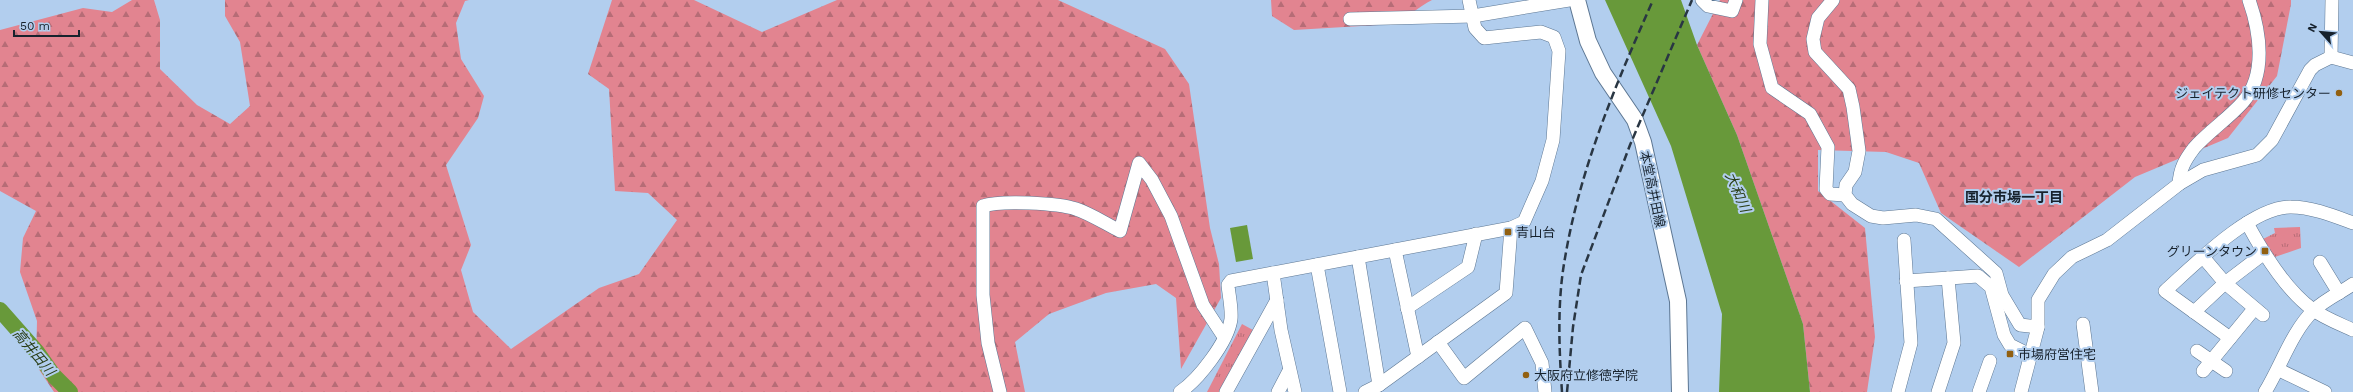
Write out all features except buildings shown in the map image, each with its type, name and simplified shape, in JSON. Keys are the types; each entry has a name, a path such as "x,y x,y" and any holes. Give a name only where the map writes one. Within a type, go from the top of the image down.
{"main road":[{"name":"本堂高井田線","path":"1577,0 1588,41 1603,73 1635,120 1643,142 1678,301 1680,392"}],"street":[{"path":"1180,392 1211,361 1224,337 1231,320 1228,285 1231,281 1511,228 1524,222 1542,181 1552,140 1559,51 1554,37 1541,32 1484,38 1475,28 1468,0"},
{"path":"1350,19 1473,16 1569,0"},
{"path":"1702,0 1708,6 1732,11 1736,0"},
{"path":"1762,0 1760,44 1772,88 1810,114 1828,147 1826,189 1830,194 1845,195"},
{"path":"1833,0 1818,18 1813,39 1815,52 1849,89 1853,107 1859,151 1855,172 1846,185 1845,195 1852,204 1871,216 1883,218 1916,215 1936,219 1996,273 2002,295 2020,325 2038,327"},
{"path":"2179,184 2180,173 2184,161 2200,141 2244,101 2258,74 2260,54 2249,0"},
{"path":"2331,57 2332,0"},
{"path":"2021,392 2032,356 2038,327 2038,300 2054,274 2072,257 2107,240 2179,184 2203,170 2257,155 2272,140 2310,70 2315,65 2331,57 2353,63"},
{"path":"1000,392 988,343 983,295 983,206 989,204 1026,203 1075,209 1120,231 1139,163 1152,180 1171,216 1203,305 1224,337"},
{"path":"2230,338 2165,292 2203,257 2258,215 2290,207 2328,214 2353,223"},
{"path":"2247,223 2263,254 2303,303 2313,310 2353,330"},
{"path":"1365,392 1379,385 1506,293 1511,228"},
{"path":"1407,308 1468,267 1476,234"},
{"path":"1898,392 1911,342 1904,240"},
{"path":"1395,250 1418,357"},
{"path":"2194,312 2225,283 2263,254"},
{"path":"1358,257 1379,385"},
{"path":"2203,257 2225,283 2259,312 2230,338 2203,371"},
{"path":"2320,262 2339,293"},
{"path":"1317,265 1340,392"},
{"path":"1273,273 1289,371 1295,392"},
{"path":"1906,281 1978,276 1991,286 2004,335 2010,345 2032,356"},
{"path":"1938,392 1954,343 1948,278"},
{"path":"2265,392 2279,370 2286,349 2313,310 2353,284"},
{"path":"1226,392 1277,300"},
{"path":"2083,324 2092,392"},
{"path":"1438,342 1464,378 1525,328 1542,362 1545,392"},
{"path":"2197,351 2226,370"},
{"path":"1979,392 1990,361"},
{"path":"2279,370 2325,392"},
{"path":"1278,392 1289,371"}],"green space":[{"path":"132,0 154,0 160,20 160,69 197,105 230,124 250,106 240,42 225,16 225,0 469,0 465,1 456,23 461,59 484,96 478,118 446,165 471,245 461,270 473,312 511,349 599,288 639,274 677,220 648,193 615,191 609,89 588,74 612,0 694,0 762,32 837,0 1058,0 1165,49 1189,84 1210,228 1219,264 1221,298 1181,369 1176,298 1156,284 1106,293 1049,314 1015,342 1025,392 54,392 36,365 37,321 20,272 23,238 36,211 0,191 0,30 83,8 112,12"},
{"path":"1271,0 1432,0 1395,24 1294,30 1272,16"},
{"path":"1720,0 2291,0 2291,4 2277,76 2228,138 2135,177 2019,267 1941,213 1919,163 1886,152 1818,150 1818,191 1865,228 1875,337 1867,392 1810,392 1803,324 1737,135 1697,45"},
{"path":"2300,227 2301,248 2272,258 2263,239 2275,233 2274,228"},
{"path":"1242,324 1253,330 1221,392 1207,392"}],"water":[{"name":"大和川","path":"1605,0 1681,0 1697,45 1737,135 1803,324 1810,392 1719,392 1722,314 1671,146"},
{"path":"1247,225 1253,259 1236,262 1230,228"}],"waterway":[{"name":"高井田川","path":"0,310 37,352 54,376 70,392"}],"railway":[{"path":"1562,392 1560,342 1561,291 1562,275 1572,225 1580,192 1601,127 1653,0"},
{"path":"1567,392 1573,327 1581,275 1630,145 1692,0"}],"place":[{"name":"ジェイテクト研修センター","path":"2339,93"},
{"name":"青山台","path":"1508,232"},
{"name":"グリーンタウン","path":"2265,251"},
{"name":"市場府営住宅","path":"2010,354"},
{"name":"大阪府立修徳学院","path":"1526,375"}],"district":[{"name":"国分市場一丁目","path":"2014,197"}]}
